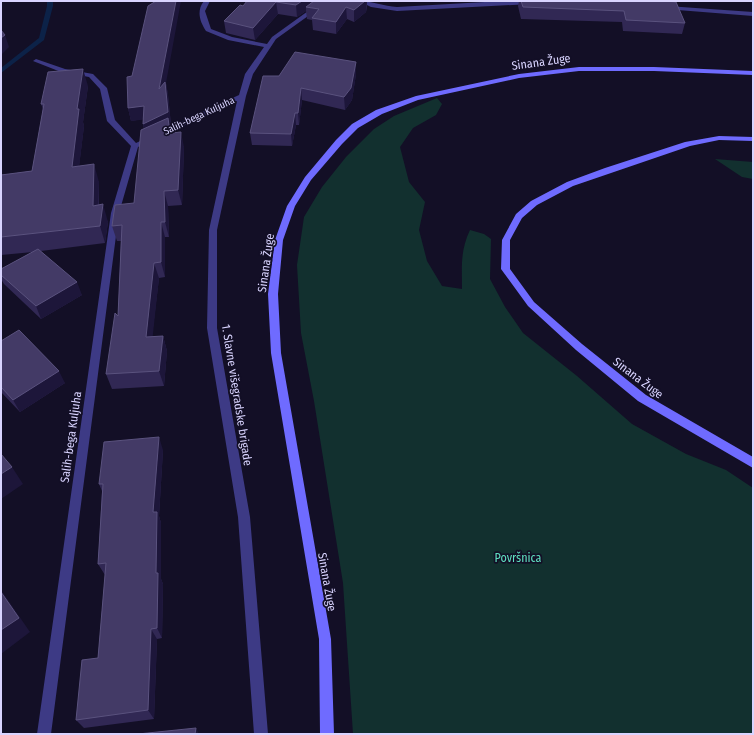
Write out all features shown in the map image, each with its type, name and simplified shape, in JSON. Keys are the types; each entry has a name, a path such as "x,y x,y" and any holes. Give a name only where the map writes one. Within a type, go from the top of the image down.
{"main road":[{"name":"Sinana Žuge","path":"327,734 325,639 276,353 273,301 279,240 294,200 308,179 339,142 355,126 378,112 416,98 519,76 579,69 654,69 753,73"},
{"name":"Sinana Žuge","path":"753,140 719,138 688,144 570,184 534,203 519,216 506,240 506,269 531,304 579,347 642,398 753,463"}],"street":[{"path":"207,1 204,4 202,16 208,30 230,39 268,46"},
{"name":"1. Slavne višegradske brigade","path":"261,734 244,517 212,328 213,230 242,96 249,74 274,38 326,1"},
{"path":"362,1 373,6 405,9 491,3 542,2"},
{"path":"658,7 753,14"},
{"path":"36,61 62,72 91,76 103,88 111,121 135,146"},
{"name":"Salih-bega Kuljuha","path":"44,734 115,213 135,146 242,96"}],"green space":[{"name":"Površnica","path":"437,98 442,104 436,115 413,128 400,147 409,182 425,202 419,230 427,261 442,286 462,289 462,259 470,230 484,234 491,239 490,279 505,307 523,333 577,376 632,424 686,454 726,470 753,488 753,734 353,734 343,583 314,401 301,333 297,265 304,217 322,187 346,157 374,129 394,116"},
{"path":"715,159 753,162 753,179 742,177"}],"building":[{"path":"156,1 176,1 159,89 165,82 168,112 143,124 144,106 128,108 127,77 132,76 148,6"},
{"path":"247,1 302,1 296,5 276,2 253,28 224,21 240,5 243,6"},
{"path":"314,1 365,1 354,10 346,7 336,22 312,18 319,9 306,7"},
{"path":"521,1 676,2 685,23 626,20 624,11 523,7"},
{"path":"1,30 5,35 1,38"},
{"path":"295,52 356,62 351,88 344,97 301,88 298,113 295,113 291,134 250,133 263,76 279,76"},
{"path":"83,69 77,109 79,109 72,167 94,164 93,206 103,204 100,226 1,237 1,175 32,171 44,104 41,104 48,72"},
{"path":"168,118 170,133 181,132 178,190 164,191 165,222 161,222 161,262 154,263 146,337 163,336 159,371 106,374 115,313 118,316 122,225 112,226 115,205 134,203 141,130"},
{"path":"38,249 77,282 36,306 1,275 1,269"},
{"path":"19,330 59,371 13,400 1,387 1,341"},
{"path":"159,437 153,512 157,512 157,628 151,629 148,710 76,720 82,660 98,658 106,563 98,564 103,484 99,484 104,442"},
{"path":"1,454 12,467 1,474"},
{"path":"1,592 19,618 1,630"},
{"path":"196,728 195,734 138,734"}],"waterway":[{"path":"1,71 42,39 50,1"}]}
